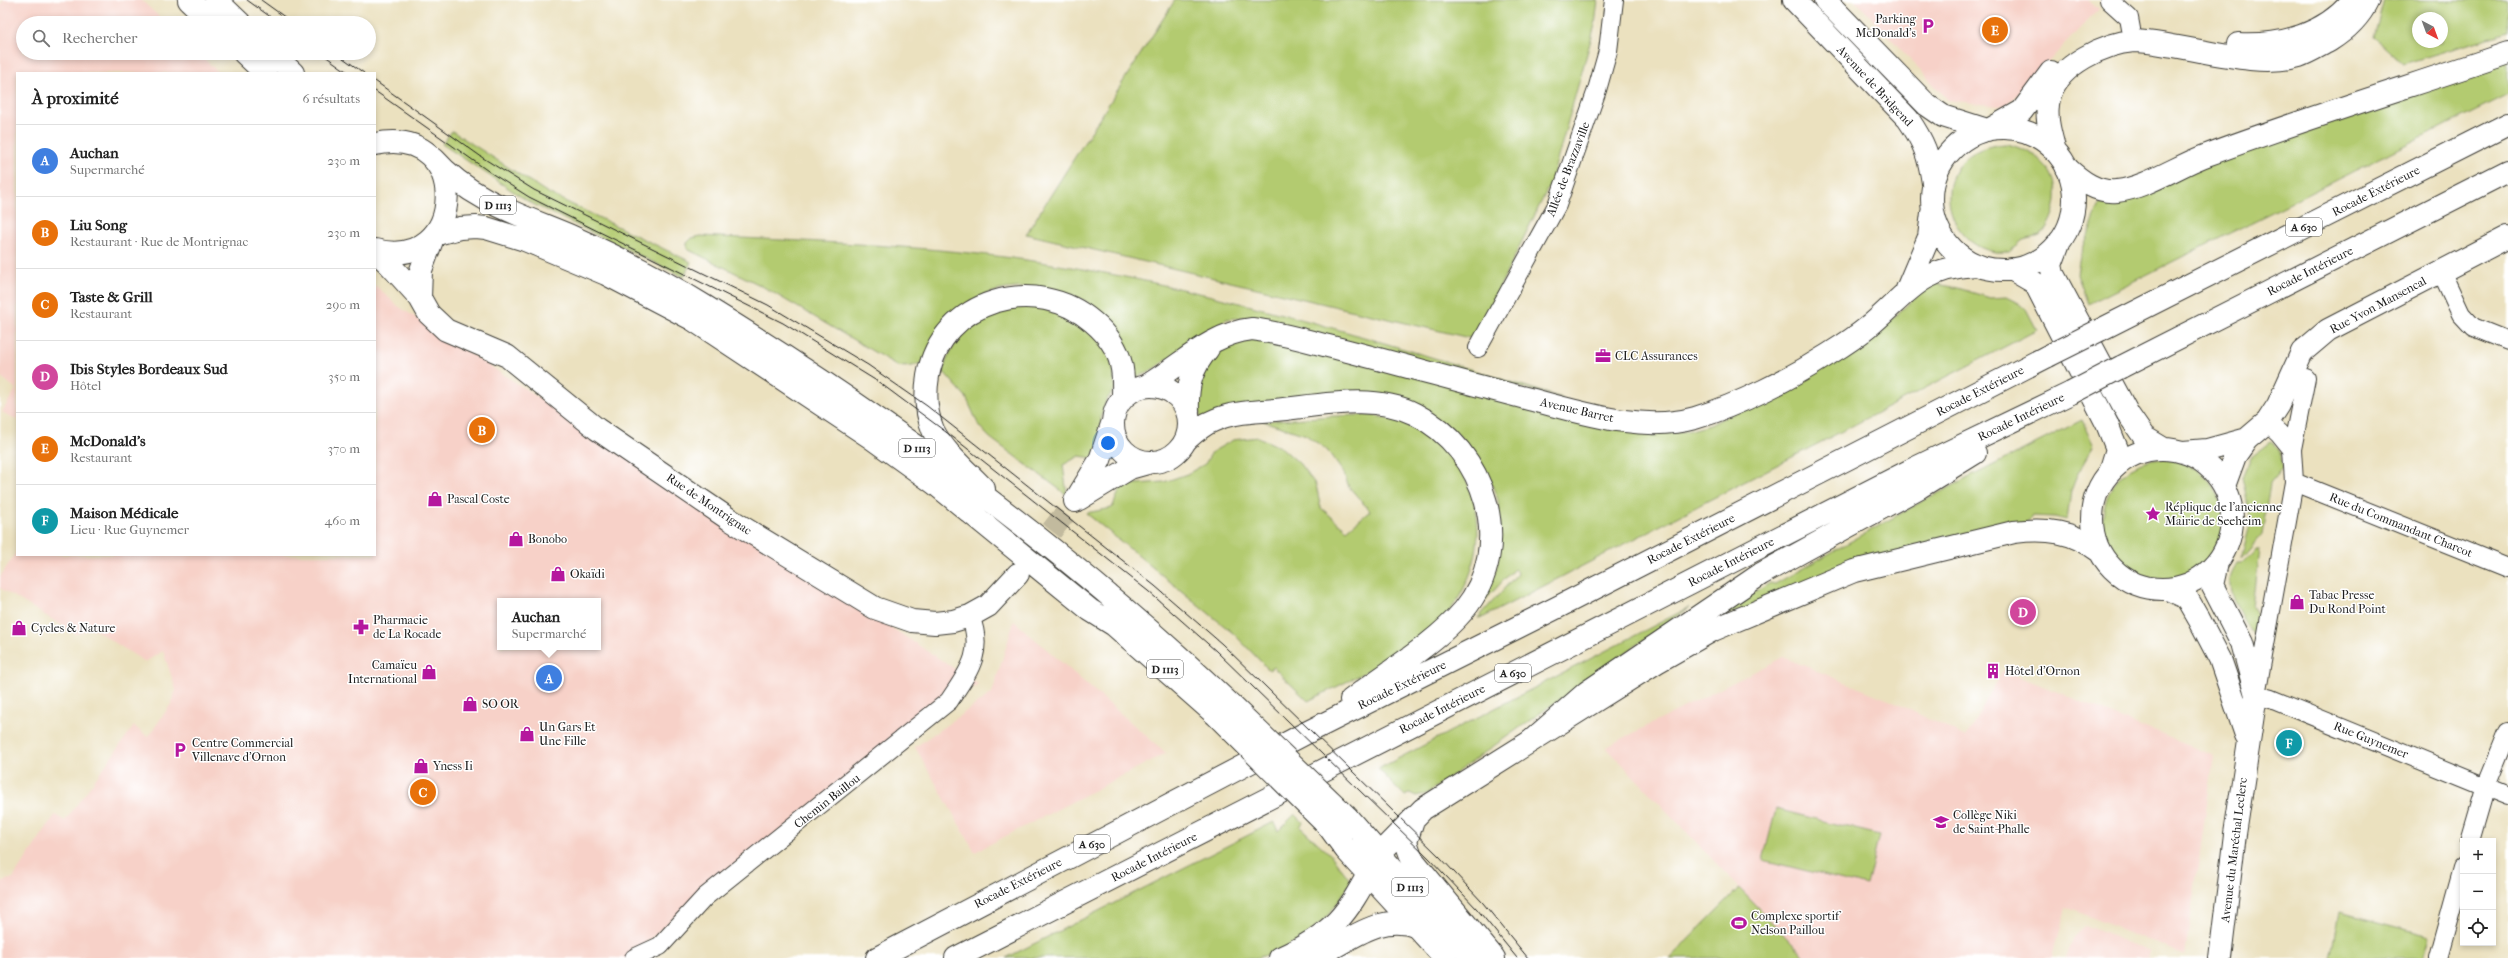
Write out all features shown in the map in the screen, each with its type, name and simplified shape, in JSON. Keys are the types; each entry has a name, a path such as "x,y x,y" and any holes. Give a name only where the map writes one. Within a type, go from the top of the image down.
{"main road":[{"path":"189,0 206,16"},
{"path":"216,0 233,16"},
{"name":"Avenue de Bridgend","path":"1794,0 1908,120 1921,139 1930,159 1933,184"},
{"path":"2061,239 2047,254 2030,264 2011,269 1993,269 1976,265 1951,247 1940,232 1932,209 1933,184 1940,164 1953,147 1971,135 1989,129 2022,111 2049,74 2062,60 2075,50 2097,39 2131,29 2151,29 2236,44 2279,42 2292,40 2323,26 2354,0"},
{"path":"2011,269 2035,283 2107,424 2117,449 2110,472 2096,496 2092,519 2094,536 2100,551 2112,569 2136,585 2152,589 2168,589 2187,585 2204,576 2217,563 2228,545 2233,525 2231,505 2224,486 2214,471 2200,459 2173,450 2144,437 2128,414 2052,274 2053,259 2070,222 2074,204 2072,186 2048,123 2047,110 2050,94 2058,80 2070,69 2102,50 2134,41 2258,59 2281,59 2299,56 2332,39 2362,12 2368,0"},
{"name":"Avenue de Bridgend","path":"1831,2 1926,105 1943,116 1989,129"},
{"path":"1989,129 2015,129 2037,136 2083,183 2097,188 2116,191 2132,188 2206,155 2508,53"},
{"path":"251,60 264,72"},
{"path":"279,60 292,72"},
{"name":"Rocade Extérieure","path":"877,958 1308,732 1558,608 2048,356 2508,124"},
{"path":"376,135 405,142 421,149 434,159 443,173 448,189 448,205 443,221 434,235 421,270 420,298"},
{"path":"376,144 388,141 405,142"},
{"name":"D 1113","path":"434,159 447,174 471,191 508,210 614,256 701,303 762,341 882,422 1002,510 1126,611 1223,710 1338,822 1346,850 1445,958"},
{"name":"Rocade Intérieure","path":"956,958 1911,470 2072,393 2508,171"},
{"name":"Avenue Barret","path":"1907,289 1929,237 1932,209"},
{"name":"D 1113","path":"434,235 460,228 476,227 486,228 525,240 606,274 692,319 870,437 934,483 1090,610 1114,625 1223,710"},
{"path":"376,251 387,253 404,252 420,245 434,235"},
{"name":"Rue Yvon Mansencal","path":"2224,486 2235,456 2247,439 2266,422 2278,405 2302,352 2323,334 2508,237"},
{"name":"Rue de Montrignac","path":"376,252 420,298 429,314 446,330 508,356 597,429 729,519 875,608 912,621 935,623 970,616 988,606 1018,574"},
{"name":"Avenue Barret","path":"1146,386 1171,371 1198,348 1218,338 1236,331 1267,331 1572,410 1636,422 1671,422 1694,418 1723,407 1788,378 1829,354 1867,327 1907,289 1937,272 1954,266 1976,265"},
{"path":"1002,510 940,441 927,412 927,382 932,359 943,339 957,322 975,308 998,299 1021,296 1044,298 1065,304 1084,315 1101,329 1114,345 1121,363 1123,397"},
{"name":"Avenue Barret","path":"1188,412 1187,392 1191,375 1202,356 1218,338"},
{"path":"1187,439 1190,426 1188,412 1181,400 1171,392 1159,386 1146,386 1134,390 1123,397 1113,414 1112,424 1100,460 1075,501 1130,468 1148,463 1160,462 1171,457 1200,427 1230,415 1351,402 1391,406 1415,414 1443,433 1466,456 1478,478 1488,507 1491,532 1488,561 1479,585 1464,609 1437,637 1308,732"},
{"path":"1531,741 1587,692 1761,574 1823,538 1920,487 2072,393"},
{"path":"1112,424 1114,436 1126,454 1148,463"},
{"name":"Rue Yvon Mansencal","path":"2173,450 2207,450 2247,439"},
{"path":"2110,472 2126,459 2144,451 2173,450"},
{"path":"1280,958 1312,942 1331,929 1348,910 1380,852 1415,814 1656,662 1713,630 1854,572 1946,547 2034,530 2071,535 2100,551"},
{"name":"Avenue du Maréchal Leclerc","path":"2217,563 2212,575 2212,585 2242,643 2256,695 2248,742 2220,958"},
{"name":"Avenue du Maréchal Leclerc","path":"2168,589 2187,598 2220,659 2238,707 2248,742"},
{"path":"1415,814 1406,842 1408,851 1494,958"},
{"path":"1338,822 1380,852"},
{"name":"D 1113","path":"1380,852 1471,958"},
{"path":"1312,958 1325,953 1366,929 1384,923 1396,921 1418,927"}],"street":[{"name":"Allée de Brazzaville","path":"1478,348 1557,205 1601,77 1608,51 1614,0"},
{"path":"2109,0 2128,18 2131,29"},
{"path":"2441,272 2461,314 2473,327 2508,341"},
{"path":"2256,695 2294,482 2292,449 2306,378"},
{"path":"2266,422 2280,433 2292,449"},
{"name":"Rue du Commandant Charcot","path":"2294,482 2508,568"},
{"name":"Chemin Baillou","path":"634,958 660,946 705,897 950,701 973,665 974,627 970,616"},
{"name":"Rue Guynemer","path":"2256,695 2271,699 2508,796"},
{"path":"2471,838 2486,786 2508,732"},
{"path":"2443,956 2461,874"}],"shaded area":[{"path":"4,0 141,0 158,16 16,16 16,60 205,60 218,72 16,72 16,389 0,376 0,5"},
{"path":"1855,0 2088,0 2098,9 2006,107 1948,100"},
{"path":"376,286 398,306 978,684 717,879 629,958 0,958 0,882 13,878 55,815 65,821 134,726 148,737 171,704 176,690 163,651 145,662 92,628 76,634 0,588 0,577 16,553 16,556 376,556"},
{"path":"16,389 16,419 2,412"},
{"path":"1014,621 1166,753 975,852 915,747 992,693"},
{"name":"Collège Niki de Saint-Phalle","path":"1783,657 1889,700 1966,737 2003,670 2214,756 2185,955 2066,907 2053,958 1806,958 1606,747"},
{"path":"2085,925 2150,952 2148,958 2066,958 2073,940"}],"green space":[{"path":"1175,0 1598,0 1595,25 1551,182 1474,339 1026,234"},
{"path":"2384,0 2508,0 2508,32 2403,64 2374,37"},
{"path":"2508,59 2508,94 2088,304 2077,274 2080,256 2100,204 2108,205 2110,201 2216,159"},
{"path":"452,131 548,193 691,262 684,277 529,202 442,144"},
{"path":"2006,144 2023,149 2036,157 2047,167 2053,179 2056,192 2055,206 2050,221 2041,236 2023,240 2009,252 1996,252 1976,245 1964,235 1955,222 1950,207 1949,192 1952,177 1960,164 1973,153 1989,147"},
{"path":"701,236 914,248 998,256 1107,273 1173,287 1304,320 1368,338 1562,398 1247,317 1227,319 1212,327 1148,373 1129,379 1109,325 1106,319 1095,308 1081,299 1063,292 1026,288 1007,289 990,293 976,299 957,318 923,362 917,365 905,367 898,366 760,285 687,249 687,243 692,238"},
{"path":"1931,283 1958,288 1990,298 2007,297 2019,303 2026,309 2037,330 1484,617 1478,618 1518,573 1514,569 1474,612 1495,574 1500,550 1498,500 1488,475 1474,452 1455,431 1406,403 1201,419 1196,398 1207,365 1218,352 1235,343 1254,339 1662,433 1687,431 1710,425 1868,341"},
{"path":"1027,306 1040,308 1065,316 1076,322 1097,339 1105,349 1113,367 1115,388 1106,401 1101,417 1102,439 1093,458 1079,456 1063,465 1067,495 989,437 979,426 966,397 943,371 955,344 974,325 999,313"},
{"path":"1334,416 1376,416 1409,426 1436,442 1456,464 1470,490 1477,518 1477,548 1468,578 1452,608 1424,636 1385,661 1308,701 1273,667 1269,670 1234,634 1086,513 1112,508 1122,485 1164,482 1187,474 1205,464 1212,452 1233,440 1258,437 1282,448 1299,463 1316,485 1321,508 1347,530 1370,511 1349,487 1343,472 1327,450 1306,435 1263,421"},
{"path":"2082,420 2094,446 2078,473 2071,491 2067,520 2055,517 2032,516 2029,521 1709,621 1770,583 1775,584 1921,502"},
{"path":"2271,442 2275,444 2279,450 2282,468 2270,483 2262,535 2241,559 2251,521 2242,477 2250,458"},
{"path":"2163,459 2186,463 2206,476 2219,496 2223,519 2219,542 2206,562 2186,575 2163,579 2140,575 2120,562 2107,542 2103,519 2107,496 2120,476 2140,463"},
{"path":"2256,549 2259,549 2252,606 2261,619 2260,629 2255,636 2247,627 2239,612 2231,590 2230,579 2237,564 2241,564"},
{"path":"1690,607 1426,794 1416,796 1410,793 1405,796 1378,769"},
{"path":"1776,809 1879,835 1867,886 1763,860"},
{"path":"1295,814 1303,822 1300,827 1330,854 1351,881 1333,909 1323,920 1301,939 1287,947 1256,958 1006,958 1274,822 1278,831"},
{"name":"Complexe sportif Nelson Paillou","path":"1739,888 1806,958 1670,958"},
{"path":"2340,912 2430,936 2424,958 2331,958"}],"tunnel":[{"path":"1031,557 1075,501"}],"tram line":[{"path":"247,0 269,16"},
{"path":"261,0 283,16"},
{"path":"331,60 348,72"},
{"path":"346,60 363,72"},
{"path":"376,82 483,158 534,190 768,305 868,365 927,406 1155,586 1222,644 1440,857 1483,903 1528,958"},
{"path":"376,92 491,173 529,197 783,323 880,383 954,438 1148,591 1216,651 1429,858 1477,909 1517,958"}],"place":[{"name":"Parking McDonald's","path":"1928,26"},
{"name":"McDonald's","path":"1995,30"},
{"name":"CLC Assurances","path":"1603,356"},
{"name":"Liu Song","path":"482,430"},
{"name":"Pascal Coste","path":"435,499"},
{"name":"Réplique de l'ancienne Mairie de Seeheim","path":"2153,514"},
{"name":"Bonobo","path":"516,539"},
{"name":"Okaïdi","path":"558,574"},
{"name":"Tabac Presse Du Rond Point","path":"2297,602"},
{"name":"Ibis Styles Bordeaux Sud","path":"2023,612"},
{"name":"Pharmacie de La Rocade","path":"361,627"},
{"name":"Cycles & Nature","path":"19,628"},
{"name":"Hôtel d'Ornon","path":"1993,671"},
{"name":"Camaïeu International","path":"429,672"},
{"name":"Auchan","path":"549,678"},
{"name":"SO OR","path":"470,704"},
{"name":"Un Gars Et Une Fille","path":"527,734"},
{"name":"Maison Médicale","path":"2289,743"},
{"name":"Centre Commercial Villenave d'Ornon","path":"180,750"},
{"name":"Yness Ii","path":"421,766"},
{"name":"Taste & Grill","path":"423,792"},
{"name":"Collège Niki de Saint-Phalle","path":"1941,822"},
{"name":"Complexe sportif Nelson Paillou","path":"1739,923"}]}
